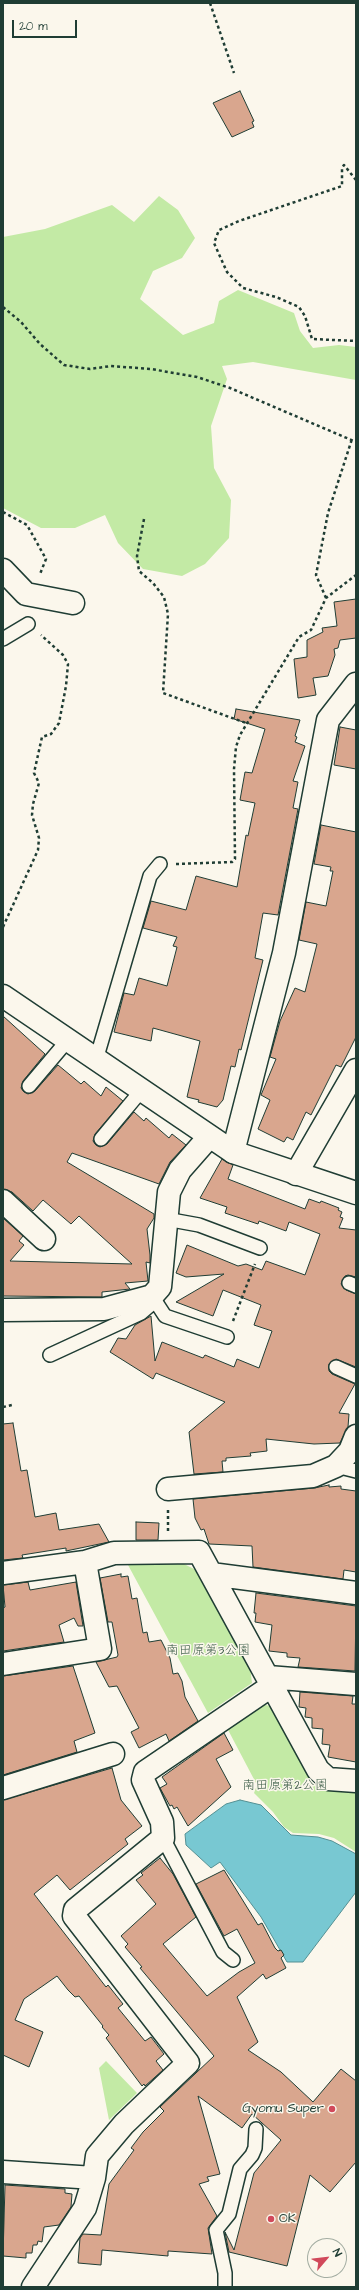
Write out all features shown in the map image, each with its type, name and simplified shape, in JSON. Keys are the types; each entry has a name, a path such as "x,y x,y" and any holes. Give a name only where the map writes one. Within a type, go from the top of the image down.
{"street":[{"path":"3,570 26,594 74,603"},
{"path":"233,1152 284,953 328,720 356,684"},
{"path":"5,1001 233,1152 356,1193"},
{"path":"296,1174 356,1070"},
{"path":"3,1310 104,1309 154,1298 160,1287 169,1192 180,1170 209,1137"},
{"path":"3,1201 44,1238"},
{"path":"168,1490 313,1476 346,1468 350,1451 356,1436"},
{"path":"3,1573 85,1562 114,1553 199,1552 318,1770 328,1779 356,1781"},
{"path":"3,1664 100,1649 85,1562"},
{"path":"211,1574 356,1593"},
{"path":"33,2287 85,2208 94,2178 97,2156 124,2124 188,2063 74,1916 75,1910 163,1838 162,1822 143,1780 145,1772 270,1681 356,1684"},
{"path":"3,1788 113,1754"},
{"path":"3,2172 94,2178"}],"lane":[{"path":"3,639 28,624"},
{"path":"96,1060 150,876 160,864"},
{"path":"29,1086 67,1041"},
{"path":"101,1138 141,1091"},
{"path":"166,1219 199,1225 260,1248"},
{"path":"50,1355 141,1313 154,1298 165,1316 227,1337"},
{"path":"336,1367 356,1376"},
{"path":"163,1838 223,1952 233,1960"},
{"path":"225,2287 225,2272 216,2230 229,2214 240,2169 252,2155 255,2148 256,2129"}],"path":[{"path":"210,3 234,73"},
{"path":"356,180 344,165 342,168 342,186 239,221 220,230 214,243 227,272 242,288 276,297 299,307 312,339 356,341"},
{"path":"3,307 21,322 40,344 64,365 90,369 111,366 151,369 196,377 230,388 356,442"},
{"path":"326,598 316,575 328,514 352,439"},
{"path":"3,512 27,525 46,559 30,595"},
{"path":"144,519 138,542 137,556 139,571 153,583 164,597 168,614 163,693 246,723"},
{"path":"160,864 232,862 235,859 234,769 236,747 246,723 299,637 311,630 326,598 356,575"},
{"path":"3,927 38,850 39,838 32,815 33,804 39,783 34,773 42,737 51,734 59,723 66,686 68,664 63,655 28,624"},
{"path":"227,1337 260,1248"},
{"path":"3,1407 12,1405"},
{"path":"168,1490 168,1535"}],"green space":[{"path":"159,196 178,210 195,238 182,258 153,271 140,299 183,335 214,323 219,301 238,290 294,313 300,331 313,348 339,345 356,347 356,380 253,362 222,366 227,379 211,426 214,468 231,500 229,538 205,564 182,576 143,569 118,543 105,515 75,528 41,528 3,508 3,237 45,229 112,205 134,222"},
{"name":"南田原第3公園","path":"182,1563 198,1571 250,1666 252,1683 208,1713 128,1565"},
{"name":"南田原第2公園","path":"257,1703 274,1707 317,1787 356,1792 356,1852 334,1838 319,1834 293,1833 284,1827 273,1812 254,1793 257,1785 226,1726"},
{"path":"106,2061 137,2093 109,2120 99,2068"}],"water":[{"path":"240,1800 261,1805 291,1835 318,1837 332,1841 356,1854 356,1892 303,1962 287,1962 261,1917 220,1862 211,1868 186,1845 185,1834 226,1804"}],"building":[{"path":"240,91 254,121 252,122 254,127 232,137 213,103"},
{"path":"356,599 356,638 340,640 338,648 334,649 335,655 328,676 313,678 316,695 298,698 294,659 307,657 307,640 323,632 322,628 337,626 334,602"},
{"path":"236,709 300,720 295,736 297,737 295,742 305,746 293,781 298,782 293,808 298,809 278,915 263,913 255,958 263,960 241,1050 239,1049 235,1067 231,1066 223,1100 217,1107 198,1102 199,1100 187,1097 200,1041 153,1028 151,1041 114,1032 124,993 134,995 139,978 167,986 177,947 173,946 177,937 143,928 151,901 186,910 196,876 237,887 246,835 248,836 255,803 240,800 245,772 252,773 265,729 234,719"},
{"path":"340,727 356,730 356,769 334,765"},
{"path":"321,825 356,832 356,1037 341,1067 336,1065 311,1115 306,1112 293,1140 287,1137 284,1142 258,1129 270,1100 261,1095 276,1059 270,1057 280,1021 295,988 305,992 317,944 299,940 306,902 326,906 333,871 330,871 331,867 314,864"},
{"path":"3,1016 45,1054 23,1081 21,1088 24,1092 28,1094 35,1091 58,1065 81,1084 84,1081 101,1096 106,1087 123,1101 95,1134 93,1141 96,1145 100,1147 107,1144 134,1112 144,1121 146,1118 169,1138 172,1134 186,1145 170,1162 159,1184 72,1153 67,1162 154,1214 154,1218 147,1229 150,1255 150,1263 146,1262 148,1281 125,1283 130,1289 102,1292 102,1297 3,1296 3,1218 23,1236 19,1241 24,1245 10,1261 132,1264 79,1216 71,1224 43,1200 33,1211 12,1192 3,1189"},
{"path":"222,1159 233,1165 228,1179 305,1209 309,1199 320,1203 321,1201 339,1208 338,1210 342,1212 340,1217 343,1218 339,1228 356,1230 356,1277 348,1275 345,1276 341,1284 346,1290 356,1294 356,1367 336,1359 329,1364 329,1371 332,1374 355,1384 339,1413 349,1414 348,1427 340,1443 314,1444 266,1439 267,1451 250,1453 251,1456 226,1458 226,1461 222,1461 223,1472 194,1474 189,1432 225,1402 156,1373 153,1379 110,1352 118,1338 126,1339 135,1325 151,1316 155,1361 162,1342 203,1358 205,1355 234,1367 237,1359 259,1368 272,1331 254,1325 261,1305 223,1290 213,1316 176,1302 224,1274 186,1277 176,1273 187,1245 238,1266 246,1264 262,1270 266,1261 305,1275 320,1234 289,1222 286,1231 259,1221 258,1224 225,1213 227,1207 200,1198"},
{"path":"13,1423 21,1471 27,1470 35,1517 56,1513 59,1530 99,1524 109,1542 66,1551 66,1548 22,1555 23,1558 3,1560 3,1424"},
{"path":"329,1485 329,1487 341,1486 341,1489 356,1491 356,1572 344,1570 343,1579 253,1567 252,1546 209,1544 204,1529 201,1530 195,1518 193,1499 314,1488"},
{"path":"136,1522 159,1523 158,1540 136,1540"},
{"path":"121,1574 121,1577 128,1576 132,1599 137,1598 143,1633 147,1632 149,1642 161,1640 170,1658 173,1674 178,1673 182,1681 185,1697 198,1721 169,1741 166,1734 139,1748 131,1732 139,1728 117,1686 109,1687 96,1662 117,1657 118,1655 112,1622 108,1622 100,1578"},
{"path":"28,1582 30,1590 76,1582 83,1626 78,1626 74,1618 59,1625 64,1642 3,1651 3,1608 5,1607 3,1585"},
{"path":"256,1593 356,1606 355,1671 298,1667 300,1658 287,1657 287,1653 269,1651 272,1625 255,1622 256,1613 254,1613"},
{"path":"73,1666 95,1733 74,1741 77,1752 3,1775 3,1676"},
{"path":"300,1692 353,1696 352,1704 356,1704 356,1762 328,1757 330,1745 322,1744 323,1729 312,1728 312,1718 305,1717 306,1708 299,1707"},
{"path":"224,1733 233,1750 216,1759 231,1787 188,1826 177,1807 174,1809 172,1805 170,1806 160,1788 167,1784 162,1777"},
{"path":"112,1768 121,1800 142,1826 125,1839 128,1844 70,1890 57,1875 34,1894 106,1987 108,1985 123,2004 118,2008 145,2041 151,2037 164,2054 156,2061 163,2070 145,2086 144,2084 142,2086 106,2038 109,2035 79,1996 75,1997 57,1976 24,1999 15,2020 43,2032 29,2067 3,2055 3,1800"},
{"path":"160,1858 173,1874 196,1917 163,1944 207,1996 239,1972 255,1963 237,1929 224,1936 196,1884 224,1870 258,1925 262,1923 275,1948 278,1951 281,1950 284,1955 281,1958 286,1968 266,1979 263,1974 237,1997 258,2042 248,2050 281,2072 313,2102 341,2069 356,2081 356,2162 330,2192 310,2175 287,2266 229,2252 225,2232 234,2250 254,2173 281,2140 252,2114 242,2128 198,2096 220,2174 207,2177 209,2181 199,2184 217,2216 208,2228 212,2254 168,2251 168,2256 102,2250 101,2265 78,2263 80,2238 83,2234 101,2235 109,2184 134,2150 131,2148 143,2132 164,2111 160,2107 214,2056 140,1968 142,1967 125,1947 128,1944 121,1936 156,1904 136,1880 143,1875 141,1873"},
{"path":"5,2185 65,2189 65,2193 72,2194 71,2207 59,2225 44,2227 42,2242 38,2241 37,2245 33,2245 32,2253 26,2253 26,2258 3,2256"}],"place":[{"name":"Gyomu Super","path":"332,2109"},
{"name":"OK","path":"271,2219"}]}
